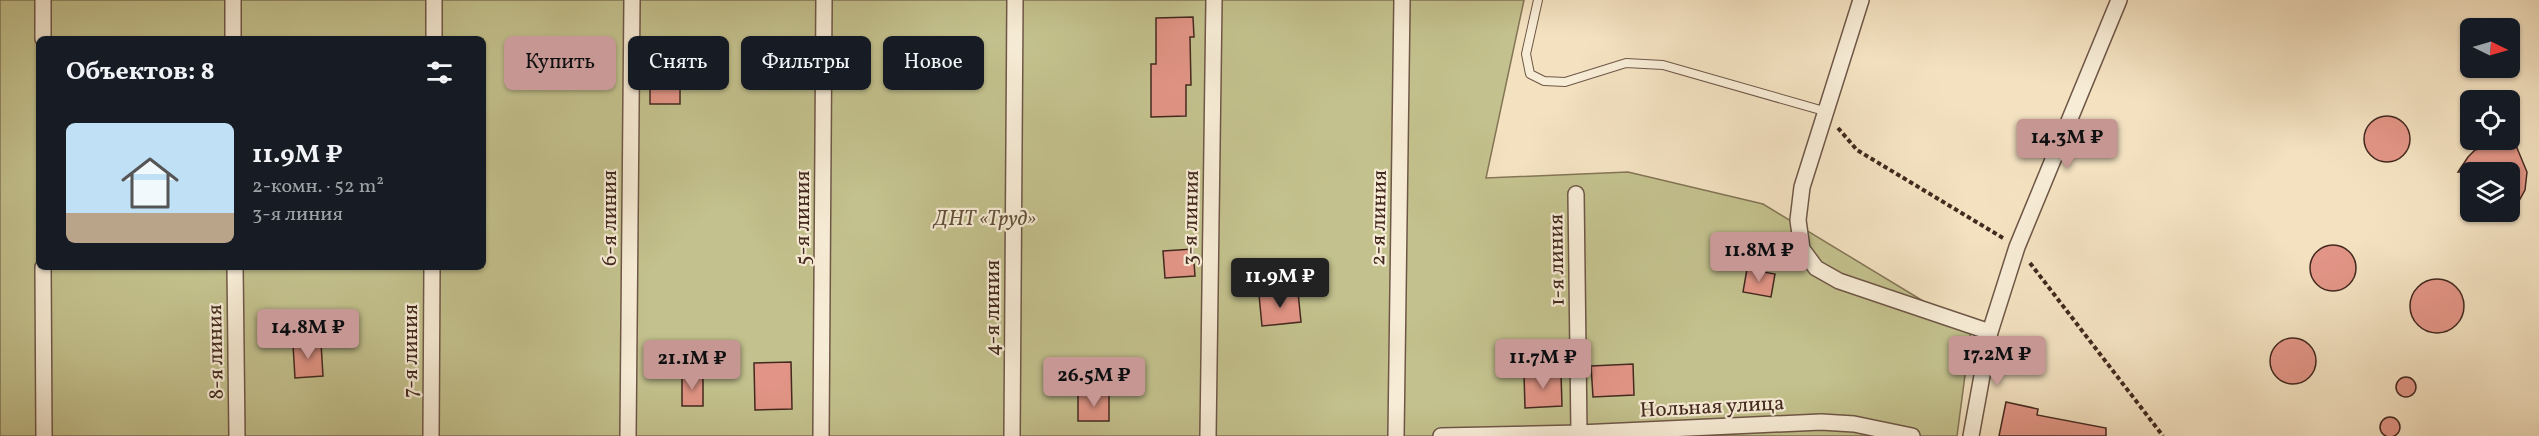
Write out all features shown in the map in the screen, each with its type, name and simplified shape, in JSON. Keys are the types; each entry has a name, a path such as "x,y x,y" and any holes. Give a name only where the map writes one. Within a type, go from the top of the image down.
{"street":[{"path":"43,0 43,36"},
{"path":"233,0 233,36"},
{"path":"434,0 434,36"},
{"name":"6-я линия","path":"628,436 632,0"},
{"name":"5-я линия","path":"821,436 824,0"},
{"name":"4-я линия","path":"1012,436 1015,0"},
{"name":"3-я линия","path":"1208,436 1214,0"},
{"name":"2-я линия","path":"1396,436 1402,0"},
{"path":"1862,0 1824,111 1802,187 1798,220 1802,249 1816,268 1839,281 1990,332"},
{"path":"1971,436 1990,332 2017,247 2120,0"},
{"name":"1-я линия","path":"1576,194 1579,434"},
{"path":"43,270 44,436"},
{"name":"8-я линия","path":"235,270 237,436"},
{"name":"7-я линия","path":"431,436 432,270"},
{"name":"Нольная улица","path":"1441,436 1820,429 1854,424 1912,436"}],"lane":[{"path":"1538,0 1526,54 1530,74 1544,81 1565,82 1626,63 1663,65 1824,111"}],"green space":[{"name":"ДНТ «Труд»","path":"0,0 1524,0 1486,178 1628,172 1763,204 1971,330 1957,436 0,436"}],"building":[{"path":"1193,17 1194,37 1190,37 1191,85 1186,85 1186,116 1151,117 1151,64 1156,64 1156,18"},
{"path":"650,90 680,90 680,104 650,104"},
{"path":"2387,116 2403,123 2410,139 2403,155 2387,162 2371,155 2364,139 2371,123"},
{"path":"2475,150 2518,150 2527,172 2525,190 2520,199 2520,162 2465,162"},
{"path":"2333,245 2349,252 2356,268 2349,284 2333,291 2317,284 2310,268 2317,252"},
{"path":"1193,249 1195,276 1165,278 1163,251"},
{"path":"1747,269 1775,274 1771,297 1743,292"},
{"path":"2432,279 2442,279 2452,283 2460,291 2464,306 2460,321 2452,329 2442,333 2432,333 2422,329 2414,321 2410,311 2410,301 2414,291 2422,283"},
{"path":"1298,292 1301,322 1262,326 1259,295"},
{"path":"2293,338 2309,345 2316,361 2309,377 2293,384 2277,377 2270,361 2277,345"},
{"path":"321,343 323,376 295,378 293,345"},
{"path":"791,362 792,409 755,410 754,363"},
{"path":"1633,364 1634,395 1593,397 1591,366"},
{"path":"1561,373 1562,406 1525,408 1524,374"},
{"path":"682,375 703,375 703,406 682,406"},
{"path":"2406,377 2413,380 2416,387 2413,394 2406,397 2399,394 2396,387 2399,380"},
{"path":"1109,394 1109,421 1078,421 1078,395"},
{"path":"2006,402 2038,409 2037,415 2106,428 2106,436 1999,436"},
{"path":"2390,417 2397,420 2400,427 2397,434 2390,437 2383,434 2380,427 2383,420"}]}
